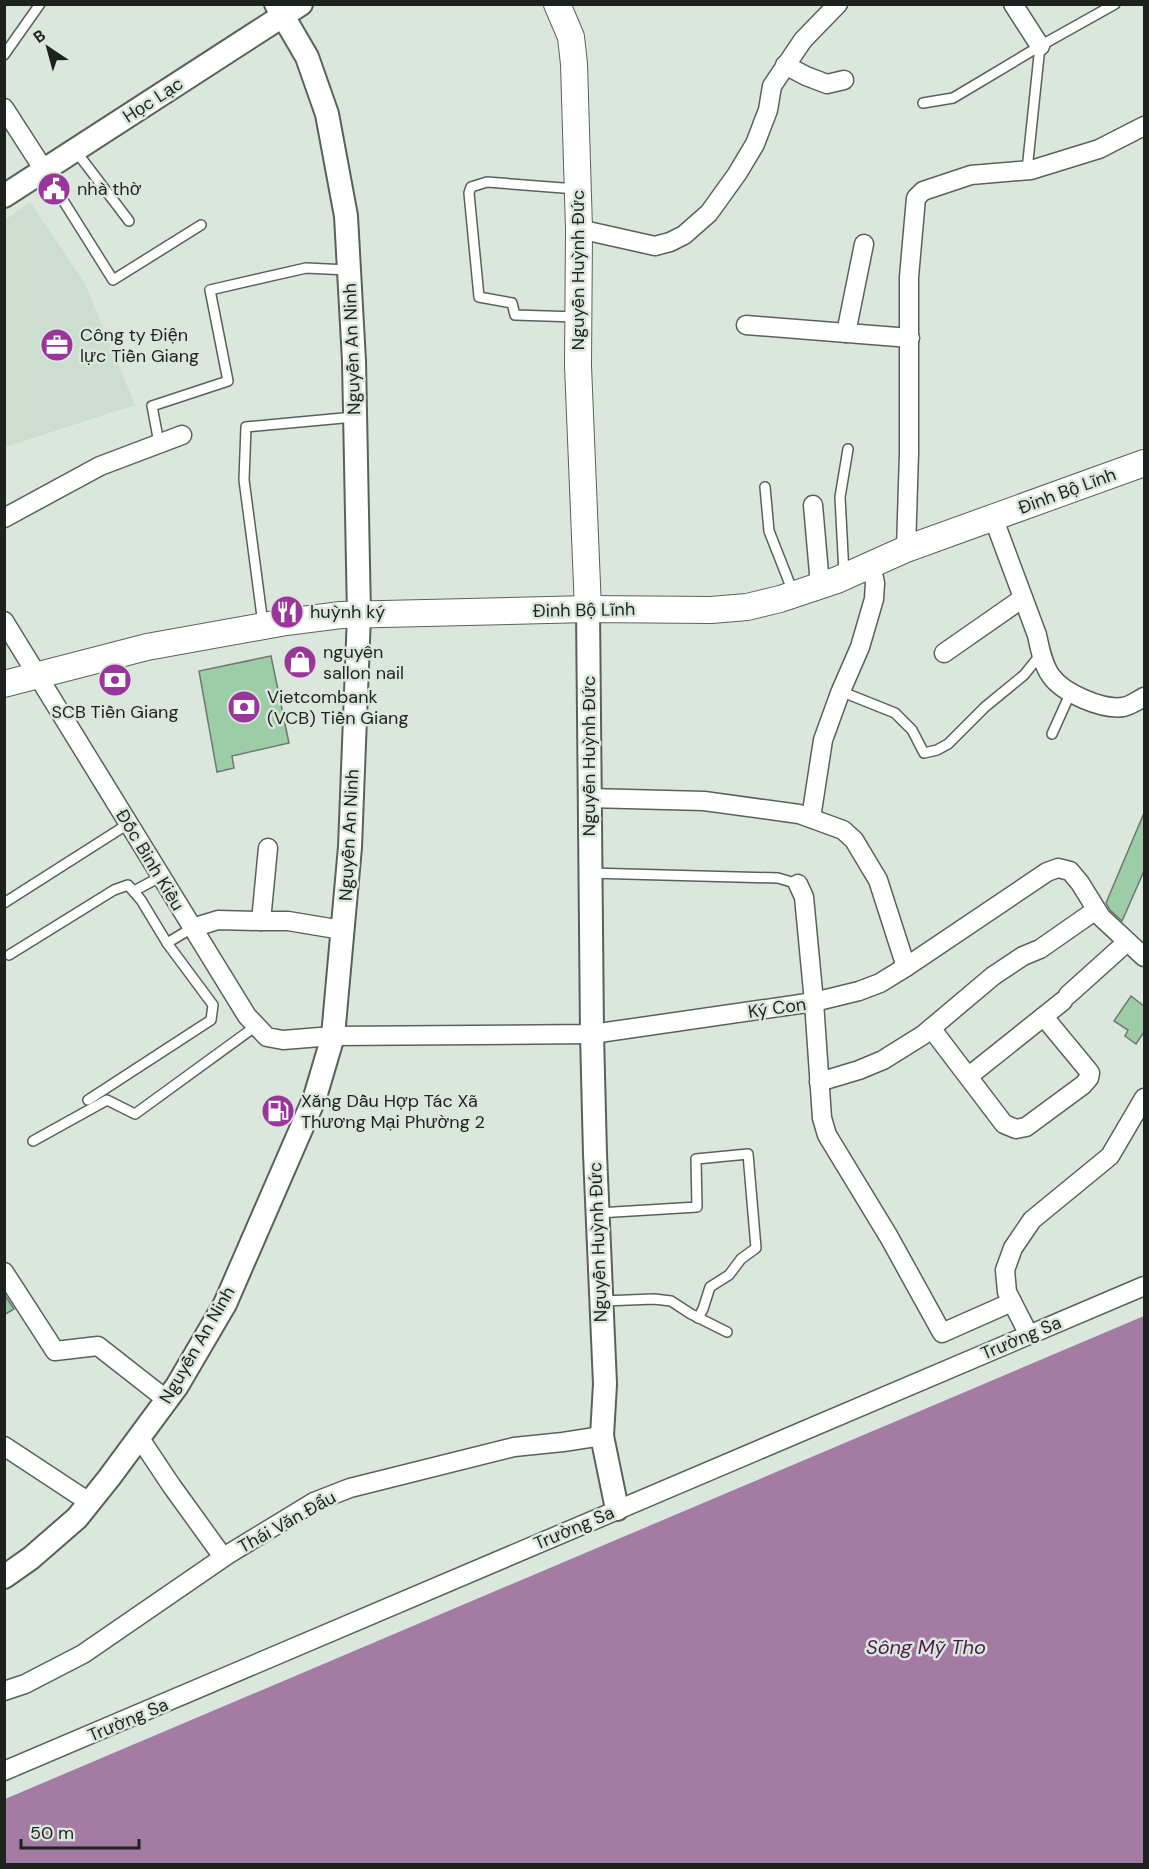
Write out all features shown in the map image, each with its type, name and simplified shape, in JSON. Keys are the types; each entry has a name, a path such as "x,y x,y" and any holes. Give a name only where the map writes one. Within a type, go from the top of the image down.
{"main road":[{"name":"Nguyễn Huỳnh Đức","path":"557,4 571,37 574,64 579,229 578,366 588,609"},
{"name":"Đinh Bộ Lĩnh","path":"4,684 147,647 263,626 341,615 588,609 711,610 747,607 844,577 906,549 1144,463"}],"street":[{"path":"579,229 655,246 684,235 709,213 755,144 768,110 772,86 785,65 803,40 838,4"},
{"path":"1013,4 1040,46"},
{"name":"Học Lạc","path":"4,196 286,8"},
{"name":"Nguyễn An Ninh","path":"4,1576 32,1558 77,1518 177,1386 225,1304 315,1097 333,1036 350,847 359,615 349,270 346,216 327,114 307,57 286,8"},
{"path":"785,65 827,84 844,80"},
{"path":"4,108 44,170"},
{"path":"906,549 909,278 916,198 923,191 971,175 1027,170 1099,149 1144,126"},
{"path":"846,333 864,244"},
{"path":"746,325 910,338"},
{"path":"4,518 100,466 182,435"},
{"path":"813,505 820,585"},
{"path":"993,517 1049,674 1070,694 1106,706 1123,707 1144,697"},
{"path":"811,818 823,740 840,691 860,647 874,599 871,564"},
{"path":"944,653 1023,598"},
{"name":"Nguyễn Huỳnh Đức","path":"588,609 592,1034 600,1301 605,1384 602,1436 617,1509"},
{"name":"Đốc Binh Kiều","path":"4,621 247,1016 267,1036 283,1040 333,1036"},
{"path":"589,798 704,801 799,814 843,830 854,840 878,880 906,968"},
{"path":"261,921 268,848"},
{"name":"Ký Con","path":"333,1036 592,1034 814,1002 859,991 880,983 906,968 1047,872 1058,868 1070,871 1101,917 1144,957"},
{"path":"798,884 804,897 822,1118 827,1135 889,1237 942,1333 1012,1302"},
{"path":"819,1082 883,1060 931,1028 993,976 1023,956 1040,949 1096,910"},
{"path":"192,928 218,920 288,921 342,930"},
{"path":"969,1076 1044,1017 1127,942"},
{"path":"931,1028 1004,1124 1016,1129 1026,1127 1083,1085 1089,1078 1090,1073 1044,1017"},
{"path":"1029,1335 1007,1292 1005,1270 1013,1248 1032,1220 1110,1156 1144,1098"},
{"path":"4,1272 55,1352 98,1346 167,1400"},
{"name":"Trường Sa","path":"4,1771 1144,1286"},
{"name":"Thái Văn Đẩu","path":"4,1691 25,1684 83,1654 223,1557 314,1502 350,1488 514,1447 602,1436"},
{"path":"139,1437 223,1557"},
{"path":"4,1446 89,1502"}],"lane":[{"path":"4,55 40,4"},
{"path":"923,103 953,98 1115,4"},
{"path":"1027,170 1040,46"},
{"path":"75,150 129,221"},
{"path":"44,170 113,280 201,225"},
{"path":"578,190 487,182 471,187 469,193 479,297 512,303 516,315 578,317"},
{"path":"159,443 152,406 228,381 210,290 306,268 349,270"},
{"path":"263,626 244,480 246,427 355,417"},
{"path":"844,577 840,497 848,449"},
{"path":"765,487 769,531 794,594"},
{"path":"840,691 895,713 912,730 924,753 938,750 948,744 985,707 1024,675 1041,653"},
{"path":"1053,734 1070,694"},
{"path":"4,903 128,824"},
{"path":"590,873 777,878 798,884"},
{"path":"134,891 160,877"},
{"path":"9,955 114,890 128,885 141,900 167,943 213,1005 211,1020 88,1100"},
{"path":"167,943 192,928"},
{"path":"33,1141 107,1100 135,1114 256,1026"},
{"path":"597,1213 697,1207 696,1159 748,1154 756,1248 741,1258 729,1275 710,1287 698,1318"},
{"path":"600,1301 654,1299 671,1301 727,1332"}],"shaded area":[{"name":"Công ty Điện lực Tiền Giang","path":"30,202 85,284 135,405 5,447 5,220"}],"water":[{"name":"Sông Mỹ Tho","path":"1144,1316 1144,1864 5,1864 5,1799"}],"building":[{"name":"Vietcombank (VCB) Tiền Giang","path":"271,656 289,743 232,756 234,768 217,772 199,671"},
{"path":"1144,813 1144,871 1122,921 1106,903"},
{"path":"1131,996 1144,1006 1144,1032 1136,1044 1125,1036 1128,1030 1114,1021"},
{"path":"4,1294 14,1309 4,1315"}],"place":[{"name":"nhà thờ","path":"54,189"},
{"name":"Công ty Điện lực Tiền Giang","path":"57,345"},
{"name":"huỳnh ký","path":"287,612"},
{"name":"nguyên sallon nail","path":"300,662"},
{"name":"SCB Tiền Giang","path":"115,680"},
{"name":"Vietcombank (VCB) Tiền Giang","path":"244,707"},
{"name":"Xăng Dầu Hợp Tác Xã Thương Mại Phường 2","path":"278,1111"}]}
